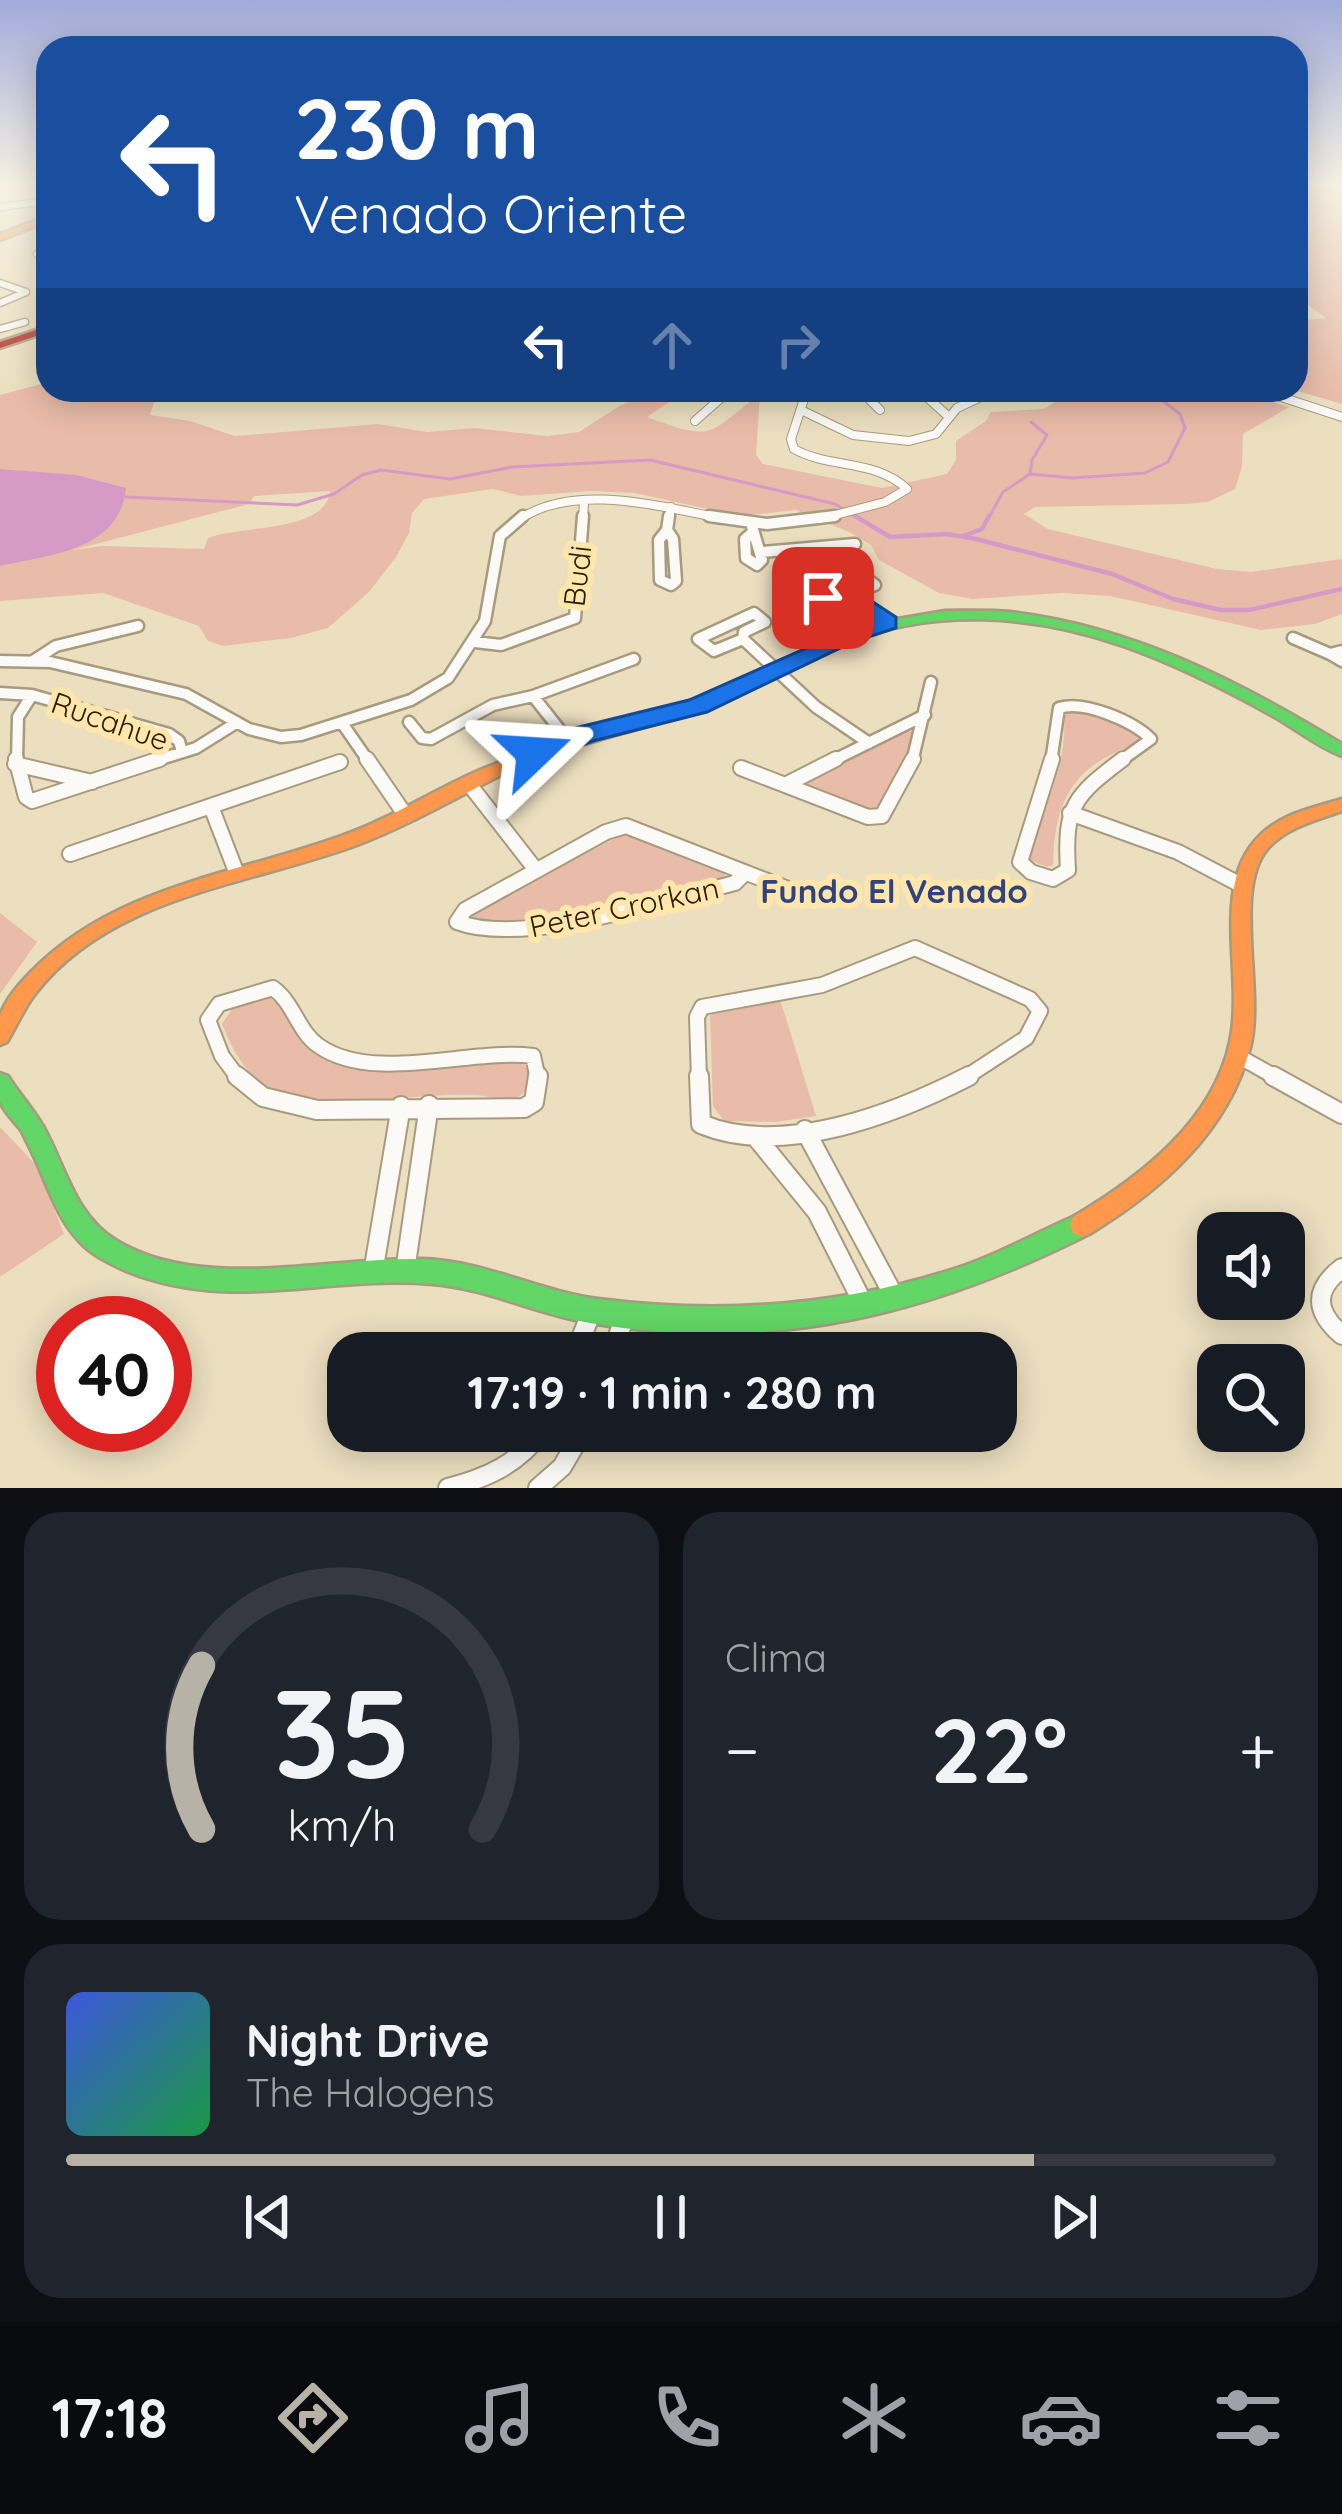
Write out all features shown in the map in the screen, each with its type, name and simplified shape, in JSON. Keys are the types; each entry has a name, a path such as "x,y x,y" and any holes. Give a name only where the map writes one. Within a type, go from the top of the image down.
{"street":[{"path":"0,283 26,292 0,303"},
{"path":"0,329 25,322"},
{"path":"0,345 36,333"},
{"path":"1308,400 1342,413"},
{"path":"694,421 716,402"},
{"path":"0,661 32,661 186,694 236,723 281,737 343,723 429,692 457,669 476,643 492,601 502,532 531,514 584,502 629,501 752,528 850,514 902,496 907,489 904,482 796,452 790,441 803,402"},
{"path":"872,402 880,410"},
{"path":"931,402 949,417"},
{"path":"801,410 853,435 896,441 936,434 970,402"},
{"path":"1302,402 1342,413"},
{"name":"Budi","path":"476,643 504,644 575,618 584,502"},
{"path":"669,590 660,580 659,540 668,530 671,507"},
{"path":"752,528 745,539 748,563 762,562 761,552 809,550 843,540 855,544"},
{"path":"850,594 887,622"},
{"path":"752,614 761,615 765,622 744,632 743,639 713,651 697,638 752,614"},
{"path":"0,1036 28,986 68,950 149,901 321,851 567,740 698,706 887,622 939,616 996,618 1133,647 1239,688 1342,751"},
{"path":"32,661 56,646 138,626"},
{"path":"1293,638 1338,655"},
{"path":"743,639 825,714 869,742"},
{"path":"409,722 422,738 431,739 484,708 533,697 634,659"},
{"path":"741,768 868,817 882,816 913,761 931,682"},
{"name":"Rucahue","path":"0,693 32,695 169,734 182,752"},
{"name":"Rucahue","path":"32,695 20,709 16,764 26,797 32,801 202,745 236,723"},
{"path":"533,697 567,740"},
{"path":"1060,705 1102,712 1148,734 1147,746 1080,791 1070,813 1065,876 1053,879 1030,872 1020,862 1021,849 1042,801 1058,743 1060,705"},
{"path":"785,785 926,716"},
{"path":"343,723 406,816"},
{"path":"70,854 340,762"},
{"path":"16,764 93,782"},
{"name":"Peter Crorkan","path":"470,784 536,870"},
{"path":"0,1083 34,1133 67,1212 91,1239 118,1256 178,1275 238,1283 292,1283 405,1270 469,1276 592,1311 679,1321 750,1319 863,1303 976,1274 1036,1250 1105,1211 1155,1173 1196,1131 1221,1095 1238,1057 1245,1011 1239,884 1252,854 1268,839 1340,806"},
{"path":"212,809 237,874"},
{"path":"1070,813 1161,845 1239,884"},
{"name":"Peter Crorkan","path":"743,875 736,883 550,925 472,931 457,922 465,910 536,870 612,829 632,826 743,875 806,896"},
{"path":"915,948 1021,994 1040,1011 1031,1035 978,1073 908,1103 805,1130 719,1137 706,1130 698,1117 697,1017 708,1004 822,985 915,948"},
{"path":"273,988 283,994 312,1040 351,1060 508,1052 527,1053 537,1060 536,1096 530,1106 401,1106 323,1113 264,1099 244,1084 224,1055 208,1025 211,1011 218,1004 273,988"},
{"path":"1238,1057 1342,1114"},
{"path":"405,1270 429,1105"},
{"path":"373,1273 401,1106"},
{"path":"805,1130 894,1296"},
{"path":"756,1137 817,1211 863,1303"},
{"path":"1342,1268 1321,1285 1317,1297 1321,1316 1342,1335"},
{"path":"584,1332 592,1311"},
{"path":"620,1332 626,1316"},
{"path":"448,1488 501,1472 525,1452"},
{"path":"538,1488 562,1467 571,1452"}],"shaded area":[{"path":"1308,255 1342,255 1342,404 1308,394 1308,320 1326,318 1308,305"},
{"path":"36,385 36,402 154,402 150,415 190,421 235,436 378,424 427,432 475,428 547,436 579,432 629,402 669,402 647,417 698,432 718,426 750,402 759,402 756,455 763,464 882,488 947,474 956,460 956,441 986,421 991,412 1043,409 1055,402 1273,402 1289,407 1243,434 1242,466 1235,489 1208,502 1035,507 1024,514 1048,529 1217,569 1251,572 1342,559 1342,614 1315,624 1261,630 1110,596 1062,593 973,599 939,593 879,560 871,545 851,533 796,510 740,516 635,493 521,496 493,489 424,499 412,513 409,533 396,557 369,592 328,628 291,638 223,646 208,641 199,626 103,593 0,601 0,395","holes":["330,491 325,505 314,514 208,538 204,549 102,546 73,550 249,504 254,496"]},
{"path":"0,469 76,475 126,488 121,509 111,525 79,546 0,566"},
{"path":"1072,709 1119,723 1142,736 1089,769 1069,791 1055,833 1053,865 1047,867 1027,859 1058,769 1064,713"},
{"path":"904,729 916,733 916,739 894,788 875,813 802,784"},
{"path":"625,833 724,872 726,878 549,919 470,924 466,916"},
{"path":"0,913 37,942 0,994"},
{"path":"266,996 311,1049 338,1063 389,1069 521,1061 529,1071 527,1090 509,1099 452,1095 342,1101 272,1089 241,1062 222,1024 235,1005"},
{"path":"781,1002 816,1116 776,1122 724,1121 713,1106 710,1016 723,1007"},
{"path":"0,1127 37,1166 64,1234 0,1277"}],"waterway":[{"path":"1030,474 1073,478 1145,473 1168,462 1185,428 1180,414 1164,402"},
{"path":"1030,474 1032,460 1047,435 1031,422"},
{"path":"126,497 297,505 334,494 362,475 381,470 450,479 512,467 650,460 835,504 890,537 947,534 976,539 1112,574 1173,599 1221,610 1249,610 1342,589"},
{"path":"988,519 1003,492 1030,474"},
{"path":"963,536 982,529 989,516"}],"traffic: fast":[{"path":"501,768 552,747 710,701 863,632 945,615 1005,616 1066,625 1125,642 1239,691 1342,751"},
{"path":"0,1083 36,1135 66,1202 86,1231 115,1254 192,1278 270,1280 429,1271 469,1277 588,1310 651,1319 779,1318 905,1296 966,1277 1082,1225"}],"traffic: slow":[{"path":"0,1036 27,989 63,952 105,924 151,903 351,840 501,768"},
{"path":"1082,1225 1157,1172 1201,1125 1218,1099 1241,1043 1246,1004 1241,899 1246,869 1263,843 1293,821 1342,805"}],"traffic: jam":[{"path":"0,345 36,333"}],"district":[{"name":"Fundo El Venado","path":"894,890"}],"route":[{"path":"534,753 585,734 698,706 887,622 850,594 823,598"}]}
